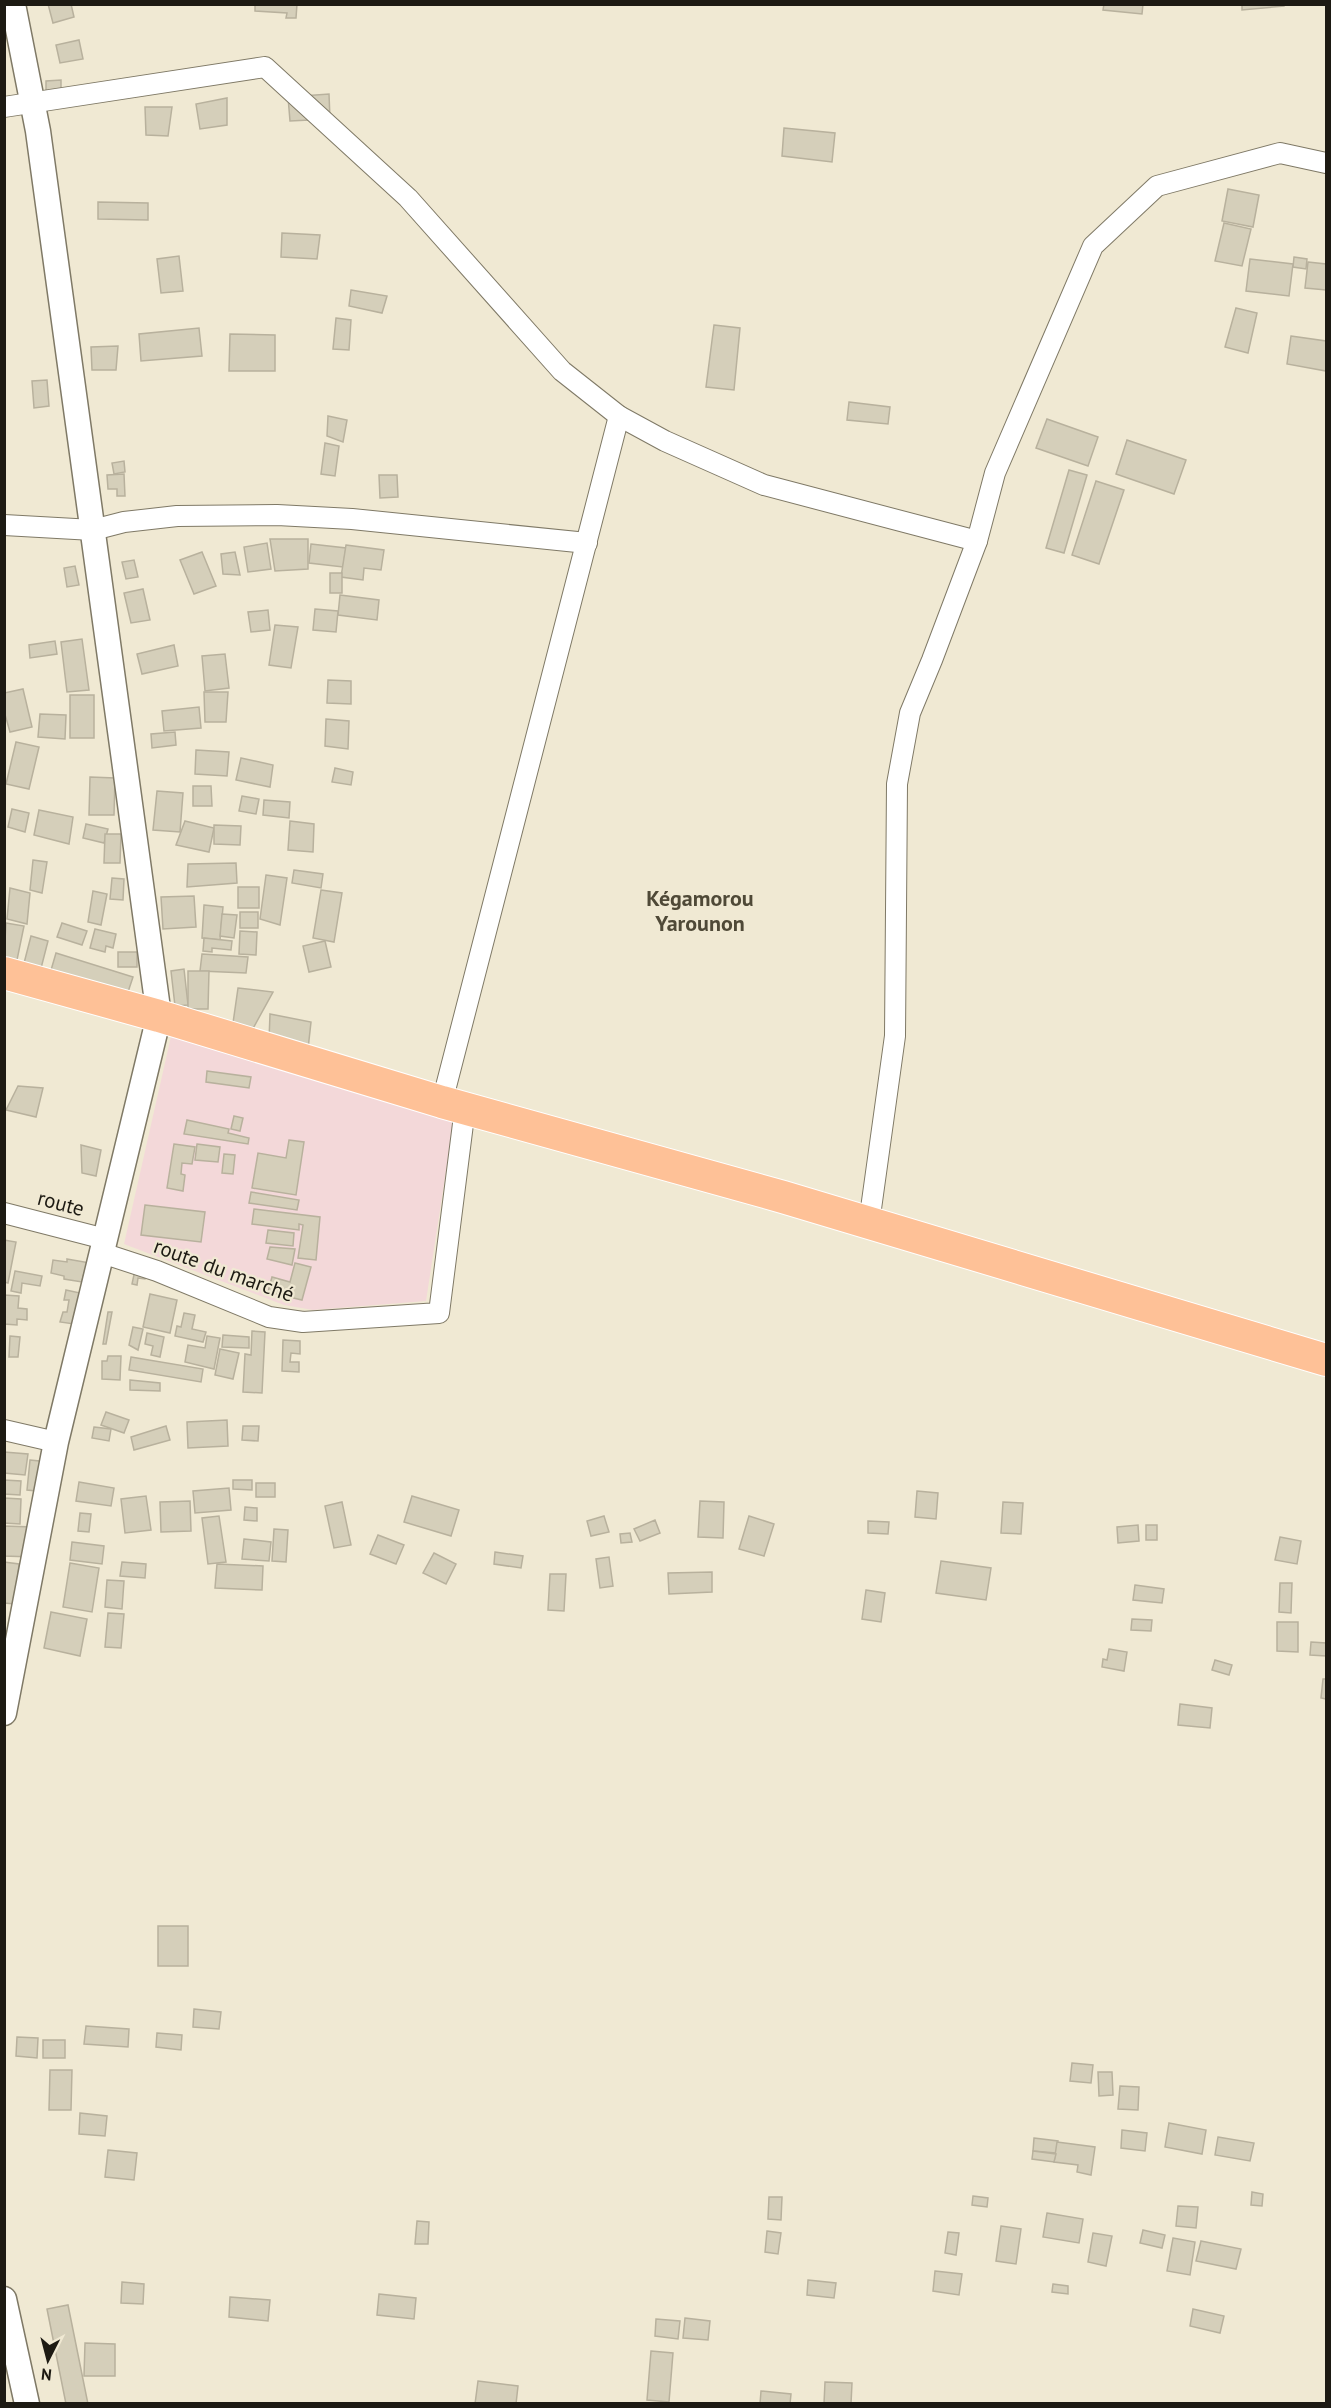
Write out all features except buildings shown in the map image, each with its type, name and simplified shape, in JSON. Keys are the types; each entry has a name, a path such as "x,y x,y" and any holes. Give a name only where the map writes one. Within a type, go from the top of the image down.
{"main road":[{"path":"4,973 159,1016 454,1105 869,1223 1326,1360"}],"street":[{"path":"4,1713 56,1442 159,1016 33,102 13,4"},
{"path":"4,106 266,67 408,198 562,371 619,416 665,441 764,485 977,541"},
{"path":"869,1223 895,1036 897,784 910,713 977,541 995,473 1093,246 1157,186 1280,153 1326,164"},
{"path":"454,1105 619,416"},
{"path":"4,525 93,530 124,522 177,516 277,515 352,519 587,543"},
{"name":"route du marché","path":"104,1246 157,1271 269,1317 303,1322 439,1313 454,1105"},
{"name":"route","path":"4,1213 104,1246"},
{"path":"4,1430 56,1442"},
{"path":"4,2299 27,2403"}],"shaded area":[{"path":"172,1032 454,1119 426,1301 313,1310 284,1305 124,1244"}],"district":[{"name":"Kégamorou Yarounon","path":"700,910"}]}
